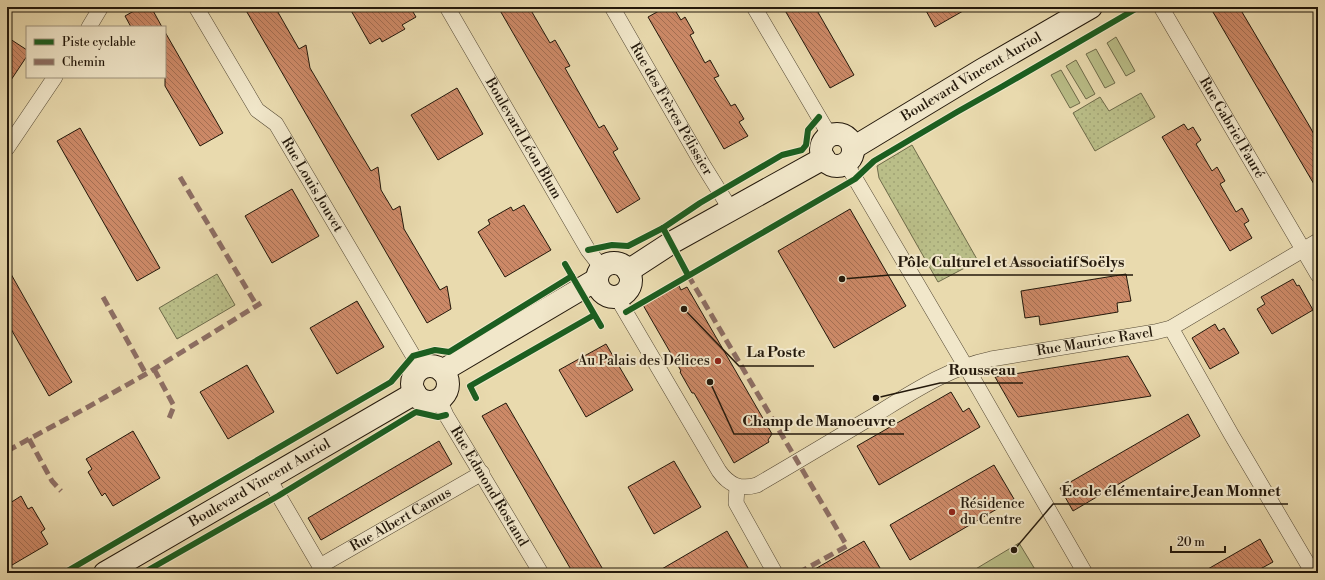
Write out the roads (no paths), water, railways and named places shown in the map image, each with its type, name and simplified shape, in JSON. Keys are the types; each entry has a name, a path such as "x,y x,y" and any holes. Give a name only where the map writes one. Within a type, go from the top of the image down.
{"street":[{"path":"90,26 101,7"},
{"name":"Rue Louis Jouvet","path":"196,7 257,110 276,124 420,369"},
{"name":"Boulevard Léon Blum","path":"447,7 588,250 604,284 626,312 718,471 728,481 737,487"},
{"name":"Rue des Frères Pélissier","path":"612,7 731,210"},
{"path":"754,7 844,146 966,366 1085,573"},
{"name":"Boulevard Vincent Auriol","path":"844,146 977,60 1064,7"},
{"name":"Boulevard Vincent Auriol","path":"844,146 962,82 1091,7"},
{"name":"Rue Gabriel Fauré","path":"1160,7 1318,276"},
{"path":"7,148 54,78"},
{"path":"443,384 438,368 429,366 420,369 416,373 413,382 415,393 418,397 428,402 443,384 604,284 627,290 631,281 628,270 671,243 824,158 822,148 826,140 844,146"},
{"name":"Rue Maurice Ravel","path":"737,487 750,487 757,485 927,385 966,366 991,359 1155,332 1171,328 1318,241"},
{"path":"1171,328 1227,427 1314,573"},
{"name":"Rue Edmond Rostand","path":"443,384 446,415 482,472 541,573"},
{"name":"Boulevard Vincent Auriol","path":"105,573 415,393"},
{"name":"Rue Albert Camus","path":"322,570 482,472"},
{"path":"269,479 322,570"},
{"path":"737,487 736,503 775,573"}],"place":[{"name":"Pôle Culturel et Associatif Soëlys","path":"842,279"},
{"name":"La Poste","path":"684,309"},
{"name":"Au Palais des Délices","path":"718,361"},
{"name":"Champ de Manoeuvre","path":"710,382"},
{"name":"Rousseau","path":"876,398"},
{"name":"Résidence du Centre","path":"952,512"},
{"name":"École élémentaire Jean Monnet","path":"1014,550"}]}
